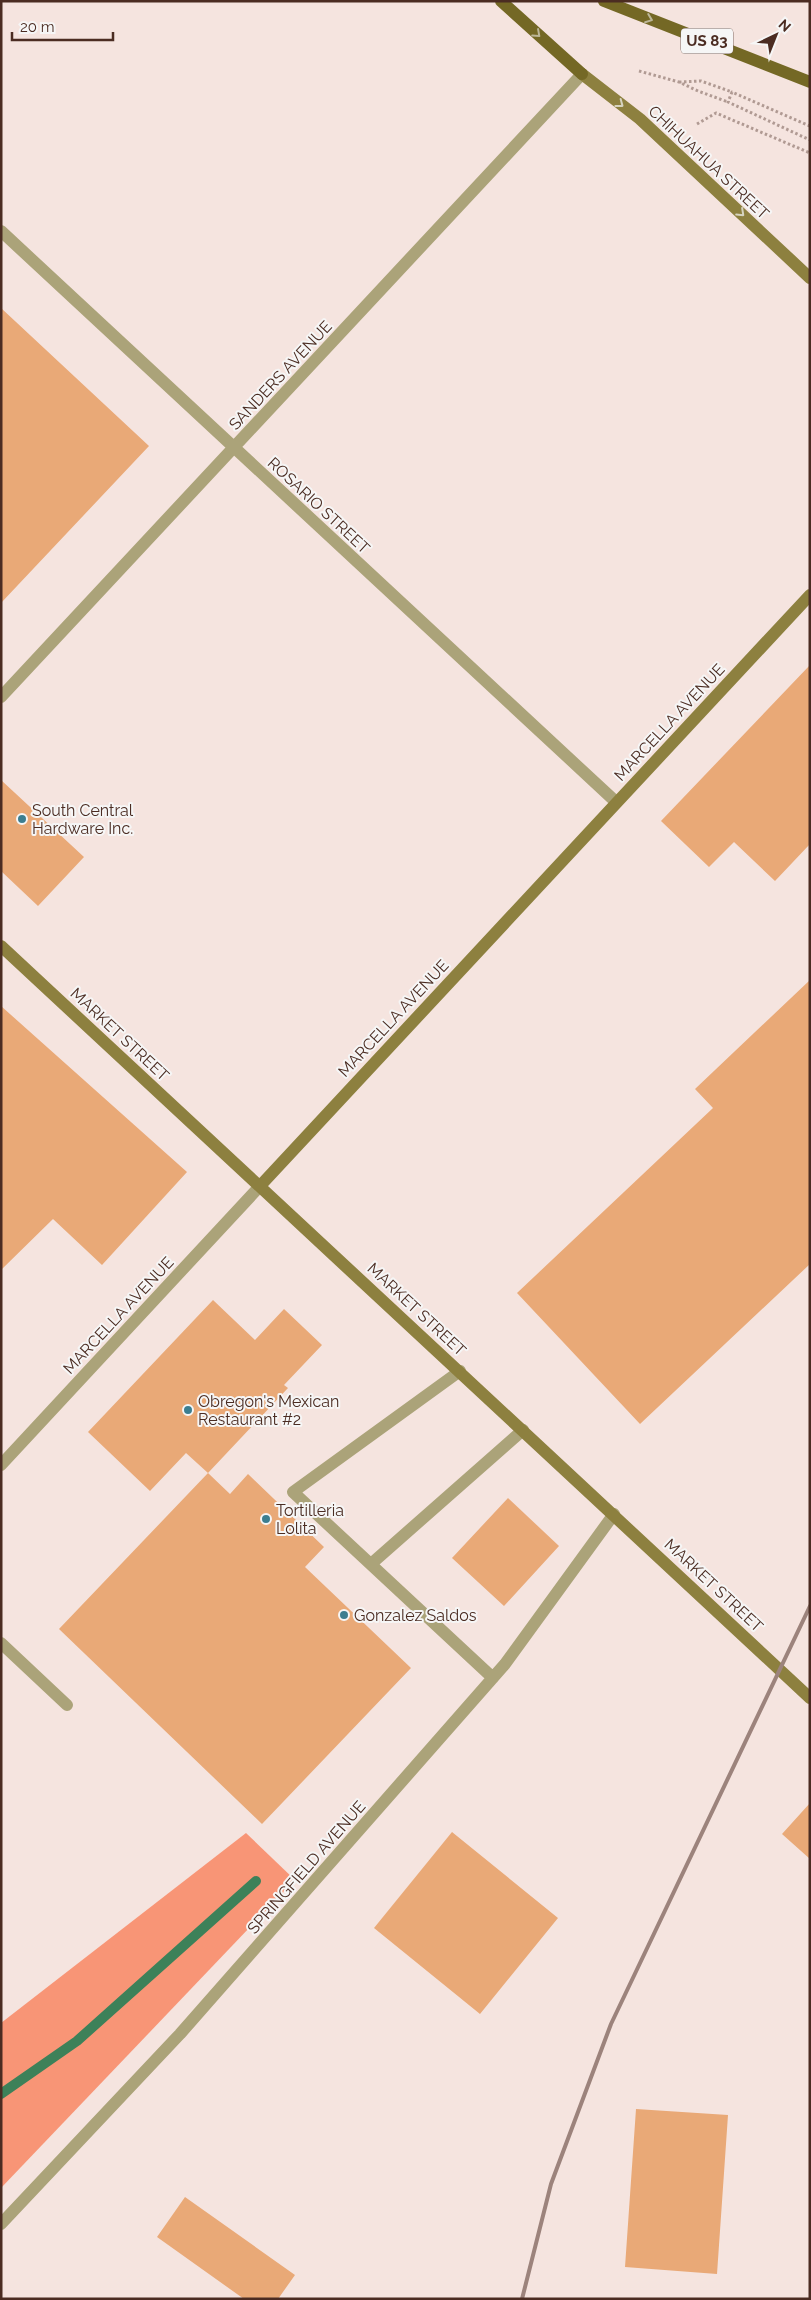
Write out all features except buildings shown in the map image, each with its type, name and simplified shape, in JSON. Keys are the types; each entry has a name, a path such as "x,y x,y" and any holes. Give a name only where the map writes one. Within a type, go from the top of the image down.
{"main road":[{"path":"501,1 582,74"},
{"name":"US 83","path":"604,1 810,82"}],"street":[{"name":"CHIHUAHUA STREET","path":"582,74 640,119 810,278"},
{"name":"SANDERS AVENUE","path":"1,697 582,74"},
{"name":"ROSARIO STREET","path":"1,232 616,802"},
{"name":"MARCELLA AVENUE","path":"1,1465 810,595"},
{"name":"MARKET STREET","path":"1,946 810,1698"},
{"path":"460,1371 292,1492 493,1678"},
{"path":"372,1564 523,1430"},
{"name":"SPRINGFIELD AVENUE","path":"1,2224 180,2034 493,1678 614,1514"},
{"path":"1,1643 67,1705"}],"path":[{"path":"639,71 679,82 698,92 728,102 810,140"},
{"path":"679,82 701,81 732,92 810,126"},
{"path":"728,102 732,92"},
{"path":"697,124 716,113 810,153"}],"shaded area":[{"path":"246,1833 295,1880 1,2188 1,2023"}],"waterway":[{"path":"1,2094 77,2041 256,1881"}],"railway":[{"path":"522,2299 551,2184 611,2024 810,1606"}],"place":[{"name":"South Central Hardware Inc.","path":"22,819"},
{"name":"Obregon's Mexican Restaurant #2","path":"188,1410"},
{"name":"Tortilleria Lolita","path":"266,1519"},
{"name":"Gonzalez Saldos","path":"344,1615"}]}
